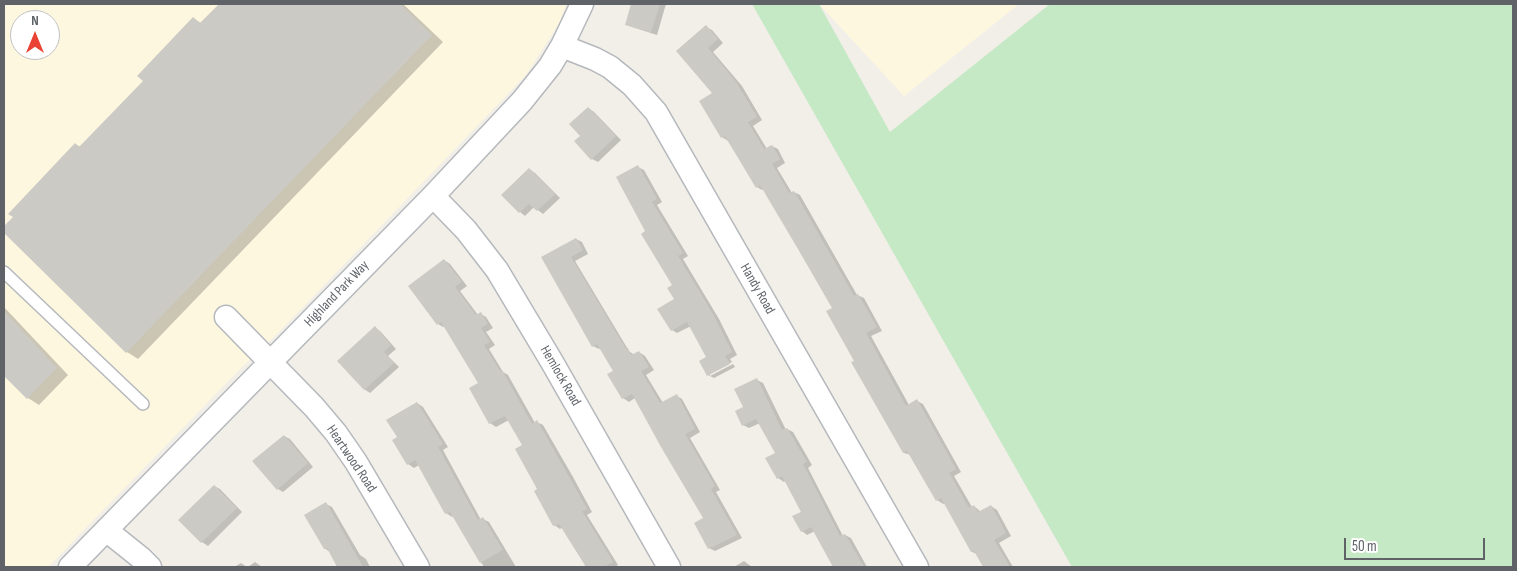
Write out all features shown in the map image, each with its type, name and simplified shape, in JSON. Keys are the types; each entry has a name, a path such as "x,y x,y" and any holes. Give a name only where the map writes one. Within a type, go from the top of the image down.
{"street":[{"name":"Highland Park Way","path":"70,567 433,196 522,101 550,66 582,4"},
{"name":"Handy Road","path":"562,46 610,67 632,85 656,112 917,567"},
{"name":"Hemlock Road","path":"433,196 466,230 497,270 669,567"},
{"name":"Heartwood Road","path":"226,318 314,407 336,433 356,462 418,567"},
{"path":"106,530 150,567"}],"lane":[{"path":"4,272 143,404"}],"shaded area":[{"path":"4,4 566,4 560,22 526,75 276,335 242,367 48,567 4,567"},
{"path":"819,4 1019,4 904,96"}],"green space":[{"path":"752,4 819,4 890,132 1050,4 1513,4 1513,567 1072,567"}],"building":[{"path":"219,4 400,4 432,35 126,353 4,233 4,226 13,217 8,214 75,143 79,147 143,81 137,76 193,17 200,23"},
{"path":"631,4 660,4 651,32 625,25"},
{"path":"706,25 718,39 708,48 736,82 757,117 748,122 764,149 772,145 780,159 772,164 789,193 794,191 854,296 858,294 877,327 866,333 906,406 917,399 956,469 949,473 969,508 974,505 978,512 991,505 1006,533 994,540 1010,567 983,567 974,551 971,552 941,498 936,501 907,451 903,453 851,362 854,361 826,311 832,308 798,249 760,185 756,188 725,136 721,138 699,101 712,93 676,51"},
{"path":"588,107 616,136 591,160 574,141 580,136 569,124"},
{"path":"638,165 657,199 652,202 683,253 678,256 713,314 732,352 725,356 730,364 707,376 699,361 706,357 687,322 671,331 657,309 674,299 667,288 672,285 641,234 645,231 616,177"},
{"path":"529,168 555,194 537,211 529,204 519,213 501,195"},
{"path":"576,238 583,250 571,257 626,349 628,348 631,355 639,351 649,367 641,371 660,403 677,394 695,429 685,434 715,486 711,489 737,535 708,549 694,523 703,518 632,394 622,399 607,374 613,371 597,344 592,347 541,257"},
{"path":"444,259 462,282 455,287 476,315 481,312 488,324 481,328 490,342 484,345 500,371 502,370 532,424 537,420 587,509 582,511 613,562 604,567 586,567 559,524 553,526 534,491 537,489 515,449 522,445 505,416 489,424 469,388 478,383 441,322 437,325 408,286"},
{"path":"4,311 57,368 27,399 4,376"},
{"path":"375,326 391,345 384,352 394,363 364,390 337,361"},
{"path":"757,378 782,430 787,428 807,462 803,464 840,536 845,534 864,567 833,567 811,527 801,532 792,516 801,512 782,476 777,479 765,458 775,453 756,419 742,426 735,411 743,407 734,389"},
{"path":"417,402 443,444 438,447 478,520 483,517 503,550 480,563 450,512 445,514 415,460 407,465 392,440 397,437 386,420"},
{"path":"284,435 308,463 277,490 252,461"},
{"path":"214,485 237,508 201,543 178,520"},
{"path":"326,502 363,567 337,567 327,548 324,549 304,515"}]}
